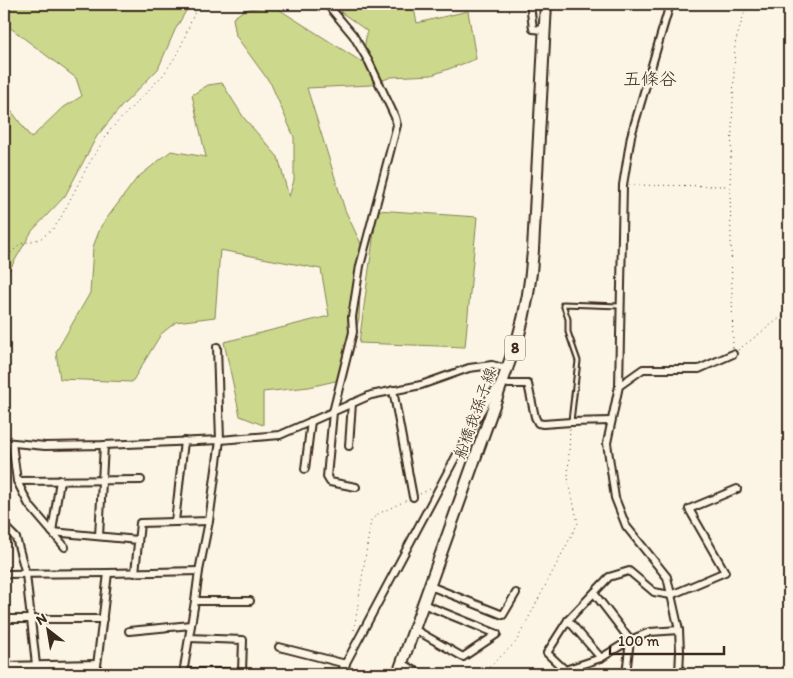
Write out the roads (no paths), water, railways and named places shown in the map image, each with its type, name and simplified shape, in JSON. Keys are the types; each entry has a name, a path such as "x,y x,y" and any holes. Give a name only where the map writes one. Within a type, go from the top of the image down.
{"main road":[{"name":"船橋我孫子線","path":"398,674 503,381 524,316 531,283 546,4"}],"street":[{"path":"327,4 353,35 369,62 397,125 360,266 352,317 353,332 332,412 327,477 330,482 356,486"},
{"path":"530,4 533,29 544,30"},
{"path":"670,4 631,136 623,185 619,386 607,443 615,498 626,526 667,577 679,630 679,674"},
{"path":"189,638 243,640 242,672 183,673 220,440 217,347"},
{"path":"619,386 643,369 699,369 733,354"},
{"path":"4,442 45,446 104,445 220,440 280,435 371,394 421,385 469,368 492,365 507,368"},
{"path":"340,674 470,430 490,396 503,381 508,384 528,384 538,423 611,421"},
{"path":"393,390 413,497"},
{"path":"349,446 352,403"},
{"path":"305,469 311,421"},
{"path":"175,522 184,441"},
{"path":"12,443 17,480 29,505 65,547"},
{"path":"99,536 104,445"},
{"path":"17,480 141,480"},
{"path":"52,532 60,480"},
{"path":"679,630 650,632 630,640 601,658 565,670 547,652 568,620 609,577 629,571 654,592 671,595 725,572 688,509 737,489"},
{"path":"135,573 140,523 208,521"},
{"path":"4,526 16,538 26,574 37,674"},
{"path":"52,532 138,540"},
{"path":"4,574 108,574 199,571"},
{"path":"96,674 108,574"},
{"path":"430,586 503,615 516,593"},
{"path":"594,592 630,640 626,674"},
{"path":"195,601 250,601"},
{"path":"414,629 463,657 497,634 423,604"},
{"path":"4,619 103,619"},
{"path":"568,620 601,658"},
{"path":"129,631 191,625"},
{"path":"279,646 346,664"},
{"path":"402,663 421,674"},
{"path":"4,666 97,664"}],"lane":[{"path":"571,422 578,361 568,332 568,319 563,304 621,306"}],"district":[{"name":"五條谷","path":"650,79"}]}
